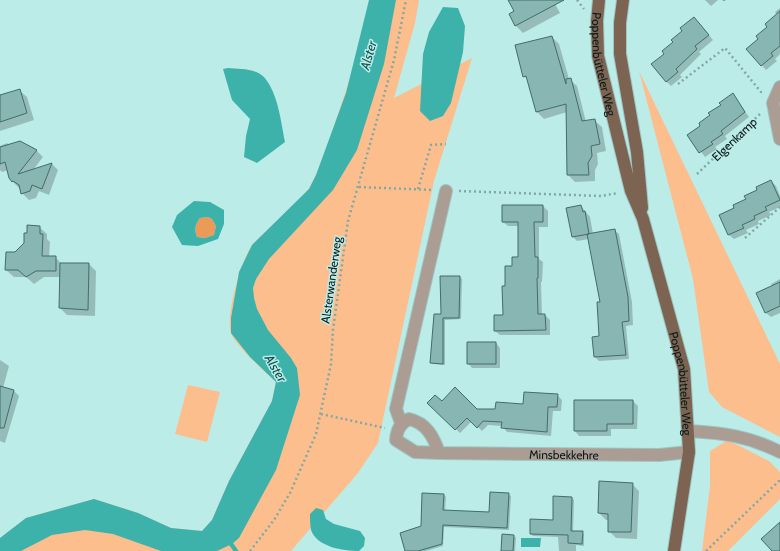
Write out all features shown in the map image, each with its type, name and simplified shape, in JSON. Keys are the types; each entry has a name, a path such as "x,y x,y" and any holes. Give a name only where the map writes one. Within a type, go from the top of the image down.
{"main road":[{"name":"Poppenbütteler Weg","path":"599,0 596,21 598,56 631,191 643,219 684,369 689,431 689,452 674,551"},
{"name":"Poppenbütteler Weg","path":"623,0 620,23 620,54 637,152 643,219"}],"street":[{"name":"Elgenkamp","path":"778,90 773,103 773,110 780,139"},
{"name":"Minsbekkehre","path":"446,190 396,409 399,427 396,440 415,452 438,454 659,455 689,452"},
{"path":"399,427 410,418 417,421 434,438 438,454"},
{"path":"689,431 729,434 758,441 780,452"}],"path":[{"name":"Alsterwanderweg","path":"250,551 274,520 290,493 316,434 331,364 333,330 348,221 359,187 394,60 406,0"},
{"path":"678,84 725,48 762,92 778,90"},
{"name":"Elgenkamp","path":"697,174 761,112 773,110"},
{"path":"418,189 431,145 446,144"},
{"path":"359,187 601,196 631,191"},
{"path":"745,238 780,207"},
{"path":"321,414 399,427"},
{"path":"706,551 780,480"}],"shaded area":[{"path":"369,0 419,0 415,23 394,98 472,58 434,181 378,443 358,473 291,551 0,551 0,538 26,518 94,499 138,513 171,528 202,531 212,520 229,481 272,401 276,382 244,351 231,333 230,314 236,286 244,260 254,243 307,192 319,170 351,76 363,31"},
{"path":"639,71 780,364 780,437 722,407 709,392 693,279"},
{"path":"208,217 212,219 216,226 214,235 205,238 197,237 195,229 197,223 200,218"},
{"path":"188,385 220,392 207,442 175,434"},
{"path":"728,440 769,461 780,472 780,499 728,551 702,551 710,486 710,451"}],"water":[{"name":"Alster","path":"369,0 396,0 384,64 357,150 333,190 269,259 256,279 253,288 257,309 268,330 291,358 297,368 300,395 276,470 239,538 232,544 217,551 161,551 113,534 85,530 52,535 21,551 0,551 0,538 26,518 94,499 138,513 171,528 202,531 212,520 229,481 272,401 276,382 250,357 231,333 231,318 239,272 252,245 309,189 316,175 346,93"},
{"path":"443,7 458,8 465,26 463,52 451,103 443,116 430,121 420,111 423,54 429,32"},
{"path":"228,68 247,70 260,74 269,84 276,99 285,142 257,163 244,157 246,136 250,119 232,100 223,69"},
{"path":"194,201 210,202 224,210 224,224 218,239 198,246 182,245 172,227 177,215","holes":["208,217 212,219 216,226 214,235 205,238 197,237 196,227 200,218"]},
{"path":"316,508 323,510 326,519 334,524 360,531 365,538 364,546 359,551 338,549 319,540 314,536 310,524 310,514"},
{"path":"521,538 541,538 540,547 521,547"}],"building":[{"path":"508,0 564,0 515,26 509,14 514,11"},
{"path":"780,11 780,46 771,53 773,56 761,66 746,49 758,39 756,36 767,27 765,24"},
{"path":"694,17 709,35 695,46 697,49 676,69 678,72 666,82 651,64 664,54 662,51 673,42 671,40 682,31 680,28"},
{"path":"552,36 566,84 566,79 571,78 582,121 595,119 600,144 591,146 592,156 588,163 589,175 567,175 566,104 536,112 526,76 523,77 515,45"},
{"path":"20,89 27,113 0,122 0,95"},
{"path":"733,93 745,112 721,131 723,134 711,142 713,144 699,153 687,135 700,126 699,123 710,115 708,113 721,105 719,103"},
{"path":"20,141 37,150 18,174 52,163 42,189 32,185 30,191 21,194 19,185 13,181 12,182 9,178 5,162 0,164 0,147"},
{"path":"771,180 780,200 765,207 767,210 754,216 755,219 742,225 744,228 728,235 719,215 734,208 733,205 746,199 744,196 757,190 756,187"},
{"path":"502,205 543,205 543,222 534,222 535,257 538,257 538,314 545,314 546,330 494,331 494,315 503,315 502,286 505,286 505,266 512,266 512,257 518,257 518,222 502,222"},
{"path":"581,205 583,212 585,211 589,234 572,237 566,208"},
{"path":"27,225 40,226 40,234 43,234 42,256 56,256 56,271 36,271 26,277 18,270 5,270 6,252 15,252 24,243 24,233 27,233"},
{"path":"615,229 628,297 629,321 622,322 626,355 594,357 592,337 599,336 597,302 600,302 587,234"},
{"path":"60,263 89,263 88,310 59,308"},
{"path":"440,276 460,276 459,318 443,318 443,364 430,363 434,314 441,314"},
{"path":"780,282 780,306 765,313 756,293"},
{"path":"467,342 496,342 496,364 467,364"},
{"path":"0,386 14,390 4,428 0,428"},
{"path":"455,387 477,409 495,409 496,402 523,404 524,392 558,394 557,407 548,407 547,432 501,428 502,422 483,421 477,428 467,418 455,430 427,403 435,395 442,401"},
{"path":"574,400 633,400 633,424 607,424 607,431 574,431"},
{"path":"599,481 633,483 631,532 608,532 608,514 598,513"},
{"path":"490,492 509,493 507,528 443,525 442,544 418,551 405,551 400,533 421,526 422,493 444,494 443,510 489,512"},
{"path":"553,496 572,497 571,531 583,531 582,544 568,543 568,535 530,534 530,519 553,520"},
{"path":"780,522 780,551 772,551 761,539"},
{"path":"502,534 514,535 513,551 501,551"}],"waterway":[{"path":"229,541 236,551"}]}
